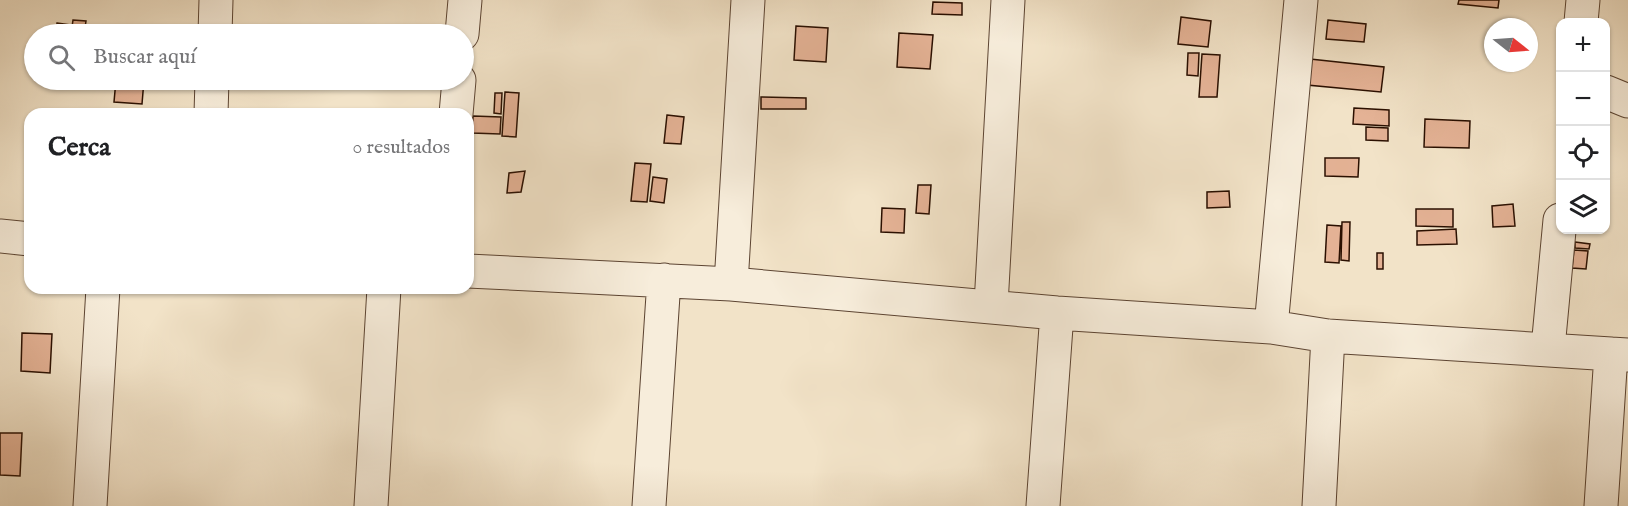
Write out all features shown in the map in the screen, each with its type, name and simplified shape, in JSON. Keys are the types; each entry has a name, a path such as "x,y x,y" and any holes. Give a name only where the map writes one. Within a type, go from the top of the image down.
{"street":[{"path":"215,24 216,0"},
{"path":"463,24 465,0"},
{"path":"731,284 748,0"},
{"path":"991,305 1008,0"},
{"path":"1271,327 1301,0"},
{"path":"1581,18 1583,0"},
{"path":"211,108 212,90"},
{"path":"457,108 458,90"},
{"path":"1610,94 1628,101"},
{"path":"1610,111 1628,107"},
{"path":"1548,348 1559,234"},
{"path":"0,236 24,238"},
{"path":"474,271 731,284 991,305 1057,313 1271,327 1328,336 1620,354 1601,506"},
{"path":"649,506 664,280"},
{"path":"90,506 103,294"},
{"path":"371,506 384,294"},
{"path":"1043,506 1057,313"},
{"path":"1319,506 1328,336"}],"building":[{"path":"1459,0 1499,0 1498,8 1458,4"},
{"path":"933,2 962,3 962,15 932,14"},
{"path":"1181,17 1211,21 1208,47 1178,44"},
{"path":"73,20 86,21 86,24 72,24"},
{"path":"1328,20 1366,24 1364,42 1326,39"},
{"path":"796,26 828,28 826,62 794,60"},
{"path":"899,33 933,35 930,69 897,67"},
{"path":"1188,53 1199,53 1198,76 1187,75"},
{"path":"1202,54 1220,55 1217,97 1199,97"},
{"path":"1310,59 1384,67 1381,92 1307,85"},
{"path":"115,90 143,90 142,104 114,102"},
{"path":"505,92 519,93 516,137 502,136"},
{"path":"495,93 502,93 501,114 494,113"},
{"path":"761,97 806,98 806,109 761,109"},
{"path":"1354,108 1389,110 1389,126 1353,124"},
{"path":"667,115 684,117 681,144 664,143"},
{"path":"474,116 501,117 500,134 474,133"},
{"path":"1425,119 1470,121 1469,148 1424,147"},
{"path":"1366,127 1388,128 1388,141 1366,140"},
{"path":"1325,158 1359,158 1358,177 1325,176"},
{"path":"635,163 651,164 647,202 631,201"},
{"path":"525,171 521,192 507,193 509,173"},
{"path":"653,177 667,179 664,203 650,201"},
{"path":"918,185 931,185 929,214 916,213"},
{"path":"1229,191 1230,207 1207,208 1207,192"},
{"path":"1513,204 1515,226 1493,227 1492,206"},
{"path":"882,208 905,209 904,233 881,232"},
{"path":"1416,209 1453,209 1453,227 1416,226"},
{"path":"1342,222 1350,222 1349,261 1341,260"},
{"path":"1327,225 1341,226 1339,263 1325,262"},
{"path":"1456,229 1457,244 1417,245 1417,231"},
{"path":"1575,242 1590,244 1589,249 1575,248"},
{"path":"1574,250 1588,251 1586,269 1572,268"},
{"path":"1377,253 1383,253 1383,269 1377,269"},
{"path":"22,333 52,334 50,373 21,371"},
{"path":"0,433 22,433 20,476 0,475"}]}
